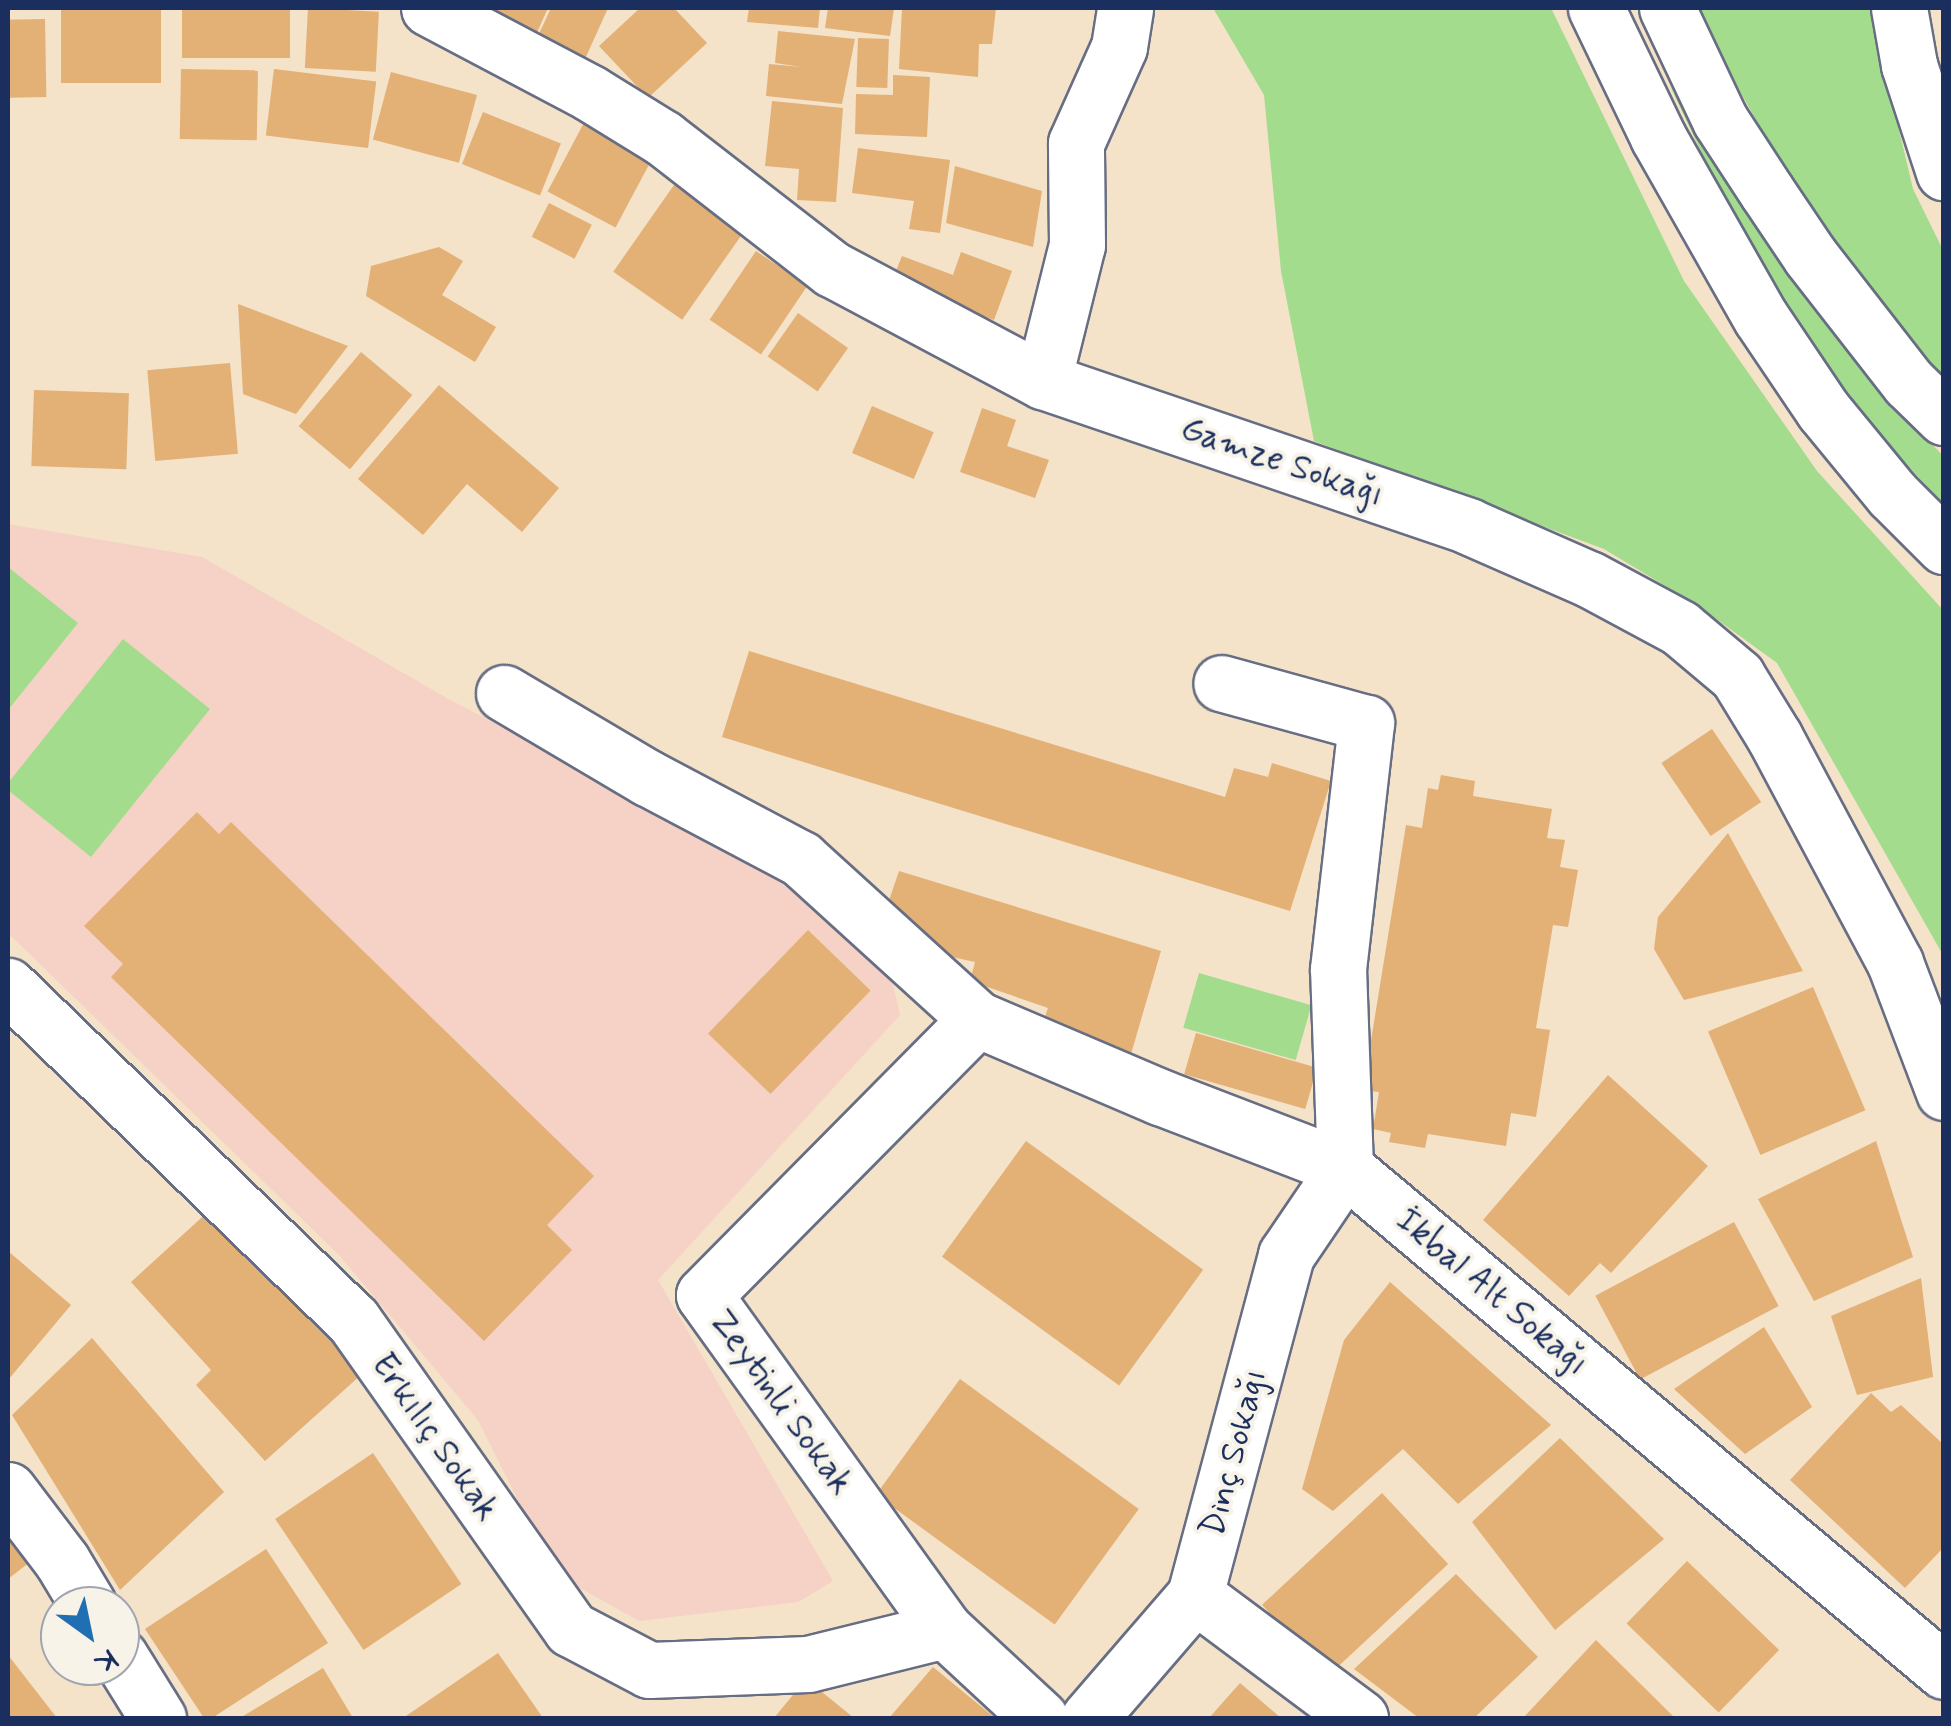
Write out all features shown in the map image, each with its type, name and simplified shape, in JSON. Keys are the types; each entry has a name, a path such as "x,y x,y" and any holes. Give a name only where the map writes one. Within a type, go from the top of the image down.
{"street":[{"name":"Gamze Sokağı","path":"429,8 590,93 662,138 832,269 1043,381 1468,526 1589,579 1680,628 1737,676 1776,738 1896,962 1944,1092"},
{"path":"1043,381 1077,245 1076,142 1119,48 1125,8"},
{"path":"1596,8 1658,137 1761,318 1823,410 1892,494 1944,546"},
{"path":"1667,8 1720,120 1810,256 1909,383 1944,417"},
{"path":"1899,8 1909,65 1944,172"},
{"path":"1221,683 1366,722 1338,969 1344,1168"},
{"path":"504,693 648,778 801,859 977,1019"},
{"name":"Erkılıç Sokak","path":"8,986 353,1320 571,1628 649,1670 808,1664 944,1630"},
{"name":"İkbal Alt Sokağı","path":"977,1019 1160,1097 1344,1168 1944,1671"},
{"name":"Zeytinli Sokak","path":"977,1019 704,1295 944,1630 1040,1718"},
{"name":"Dinç Sokağı","path":"1089,1718 1194,1595 1286,1256 1344,1168"},
{"path":"8,1490 78,1586"},
{"path":"1194,1595 1360,1718"},
{"path":"138,1686 158,1718"}],"shaded area":[{"path":"8,524 202,557 445,697 746,858 885,952 900,1015 658,1280 833,1581 798,1602 639,1621 555,1574 478,1420 340,1256 8,933"}],"green space":[{"path":"1213,8 1551,8 1684,281 1817,471 1943,610 1943,955 1777,663 1697,605 1604,549 1314,441 1281,271 1264,95"},
{"path":"1693,8 1870,8 1913,189 1943,250 1943,381 1863,286 1797,193"},
{"path":"1670,86 1725,179 1845,349 1943,456 1943,503 1874,430 1822,364 1732,217"},
{"path":"8,567 78,623 8,710"},
{"path":"123,639 210,709 91,857 8,790 8,783"},
{"path":"1199,973 1311,1005 1296,1060 1183,1028"}],"building":[{"path":"61,8 161,8 161,83 61,83"},
{"path":"182,8 290,8 290,58 182,58"},
{"path":"308,8 379,12 376,72 305,68"},
{"path":"491,8 548,8 535,37 487,16"},
{"path":"551,8 608,8 585,59 537,38"},
{"path":"640,8 674,8 707,43 648,98 599,46"},
{"path":"749,8 820,8 818,28 747,22"},
{"path":"828,8 894,8 890,36 825,28"},
{"path":"902,8 996,8 992,44 979,44 978,77 899,69"},
{"path":"45,19 46,97 9,98 8,20"},
{"path":"778,31 855,39 842,104 766,96 769,64 802,67 775,63"},
{"path":"858,38 889,39 887,88 856,87"},
{"path":"181,69 258,70 257,140 180,139"},
{"path":"274,69 376,82 368,148 266,136"},
{"path":"391,72 477,95 459,163 373,140"},
{"path":"893,75 930,77 927,137 855,134 856,94 893,95"},
{"path":"772,101 843,108 836,202 797,200 799,169 765,166"},
{"path":"483,112 561,143 540,195 462,164"},
{"path":"586,119 654,155 615,228 548,191"},
{"path":"858,148 950,160 940,233 909,229 914,201 852,193"},
{"path":"955,166 1042,191 1033,247 946,223"},
{"path":"681,175 750,223 682,320 613,272"},
{"path":"549,203 592,225 575,259 532,237"},
{"path":"439,247 463,261 442,295 496,327 475,362 366,296 371,266"},
{"path":"756,251 807,286 761,354 710,320"},
{"path":"961,252 1012,271 994,320 891,283 902,256 953,275"},
{"path":"238,304 348,346 296,414 243,394"},
{"path":"798,313 848,348 818,391 768,356"},
{"path":"361,352 412,395 350,469 299,426"},
{"path":"230,363 238,454 155,461 147,370"},
{"path":"439,385 559,488 522,532 467,484 423,535 358,479"},
{"path":"34,390 129,393 126,469 31,466"},
{"path":"872,406 934,432 914,479 852,453"},
{"path":"982,408 1016,420 1007,446 1049,460 1035,498 960,472"},
{"path":"749,651 1225,797 1234,768 1268,777 1272,763 1331,781 1290,911 722,737"},
{"path":"1712,729 1761,802 1711,836 1661,763"},
{"path":"1441,775 1475,781 1473,796 1552,809 1547,838 1565,840 1560,867 1578,870 1568,927 1553,925 1536,1028 1550,1030 1536,1117 1511,1113 1506,1146 1428,1134 1425,1148 1389,1142 1391,1133 1373,1129 1379,1092 1363,1090 1406,825 1422,828 1428,788 1438,790"},
{"path":"197,812 219,834 231,822 594,1176 547,1225 572,1250 484,1341 111,977 123,964 84,926"},
{"path":"1728,833 1803,971 1684,1000 1654,949 1658,917"},
{"path":"899,871 1161,951 1131,1054 1041,1028 1048,1008 970,981 975,962 907,947 882,921"},
{"path":"808,930 871,990 771,1094 708,1034"},
{"path":"1813,987 1865,1110 1760,1155 1708,1032"},
{"path":"1196,1033 1317,1068 1305,1109 1184,1074"},
{"path":"1608,1075 1708,1166 1611,1273 1600,1263 1569,1296 1483,1220"},
{"path":"1026,1141 1203,1270 1119,1385 942,1257"},
{"path":"1876,1141 1913,1257 1814,1301 1758,1199"},
{"path":"211,1209 362,1374 265,1461 196,1385 211,1370 131,1282"},
{"path":"1734,1222 1779,1306 1640,1380 1595,1296"},
{"path":"8,1251 71,1305 8,1380"},
{"path":"1921,1278 1933,1377 1857,1395 1831,1316"},
{"path":"1390,1282 1551,1425 1458,1504 1403,1449 1333,1511 1302,1489 1344,1340"},
{"path":"1764,1327 1812,1407 1745,1454 1674,1389"},
{"path":"92,1338 224,1492 124,1586 118,1586 12,1415"},
{"path":"960,1379 1139,1509 1055,1625 876,1495"},
{"path":"1871,1393 1891,1412 1901,1405 1944,1445 1944,1547 1905,1588 1790,1480"},
{"path":"1560,1438 1664,1539 1555,1630 1472,1522"},
{"path":"373,1453 461,1584 364,1650 275,1519"},
{"path":"1382,1493 1448,1564 1328,1676 1262,1605"},
{"path":"8,1531 30,1562 8,1579"},
{"path":"266,1549 328,1643 212,1718 204,1718 145,1629"},
{"path":"1687,1561 1779,1650 1719,1712 1627,1624"},
{"path":"1456,1574 1538,1657 1474,1718 1419,1718 1354,1669"},
{"path":"1596,1640 1675,1718 1523,1718"},
{"path":"498,1653 543,1718 403,1718"},
{"path":"8,1655 57,1718 8,1718"},
{"path":"933,1667 995,1718 889,1718"},
{"path":"323,1668 353,1718 240,1718"},
{"path":"806,1679 854,1718 774,1718"},
{"path":"1240,1683 1281,1718 1209,1718"}]}
